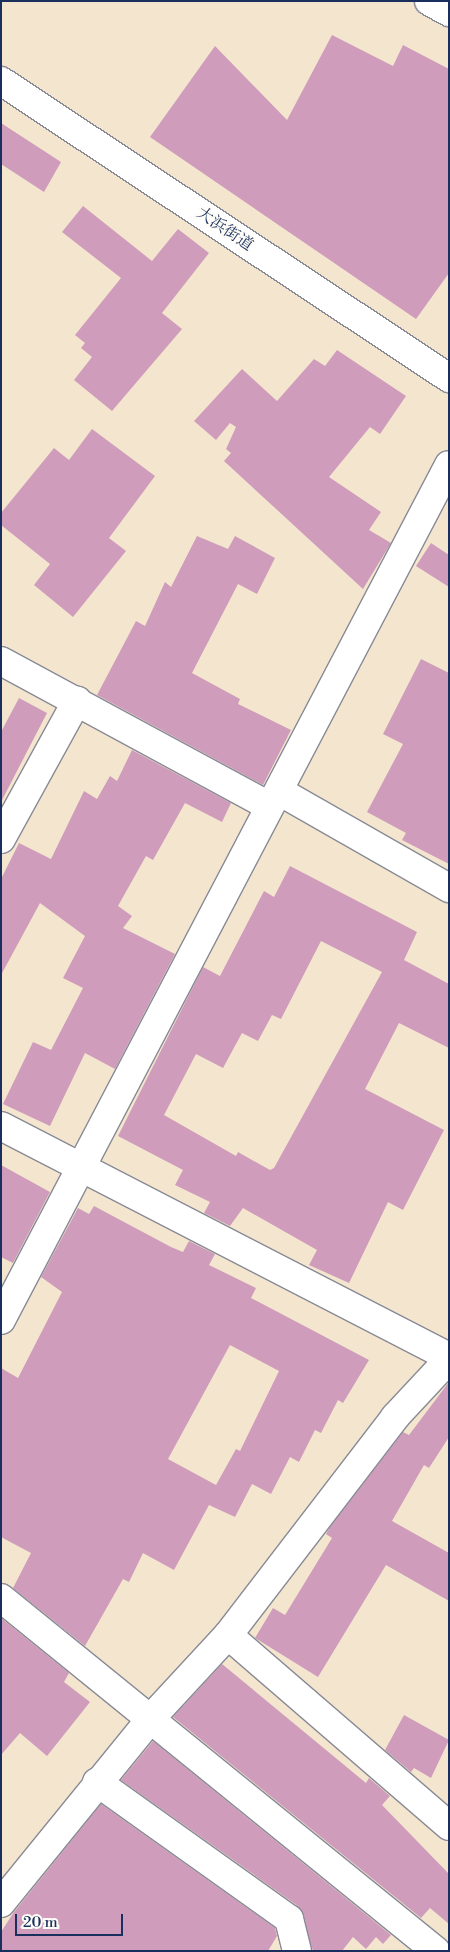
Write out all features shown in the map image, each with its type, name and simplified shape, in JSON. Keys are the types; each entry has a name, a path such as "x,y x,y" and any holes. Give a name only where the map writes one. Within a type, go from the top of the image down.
{"street":[{"path":"429,1 449,12"},
{"name":"大浜街道","path":"1,81 449,378"},
{"path":"1,1320 449,465"},
{"path":"1,661 449,888"},
{"path":"1,839 77,701"},
{"path":"1,1126 449,1358 395,1417 228,1635 152,1717 97,1782 1,1903"},
{"path":"1,1598 152,1717 436,1951"},
{"path":"228,1635 449,1826"},
{"path":"97,1782 289,1919 297,1951"}],"building":[{"path":"332,35 393,66 403,45 449,69 449,273 416,319 150,137 215,46 287,120"},
{"path":"1,123 61,162 44,192 1,164"},
{"path":"83,206 152,261 178,229 209,253 162,313 182,329 112,411 74,380 92,357 81,348 85,343 75,335 121,278 62,232"},
{"path":"337,350 406,396 380,434 370,427 329,477 381,512 369,530 391,543 363,589 224,461 231,453 226,449 236,427 230,423 216,440 194,421 242,369 277,401 314,359 325,366"},
{"path":"92,429 155,476 109,538 126,551 73,617 34,585 50,564 1,525 1,513 54,448 69,460"},
{"path":"197,536 228,549 235,536 275,558 257,594 238,584 192,673 240,699 238,704 291,730 263,785 97,695 136,621 145,626 165,582 171,587"},
{"path":"431,543 449,555 449,587 416,566"},
{"path":"421,659 449,673 449,864 402,840 406,833 367,812 403,744 383,734"},
{"path":"19,698 47,713 1,802 1,732"},
{"path":"132,750 231,803 222,822 185,803 153,860 146,856 118,906 132,916 123,928 175,954 115,1069 85,1053 50,1126 3,1104 33,1042 51,1050 83,988 63,978 85,936 40,903 1,975 1,879 19,843 51,859 84,791 97,799 110,776 117,781"},
{"path":"290,866 417,932 404,960 449,984 449,1048 399,1023 365,1089 444,1130 403,1210 388,1202 349,1283 309,1265 317,1250 243,1208 230,1226 204,1213 210,1202 175,1185 183,1170 118,1136 203,967 220,976 264,891 274,897","holes":["321,941 382,972 274,1168 270,1170 238,1152 236,1156 164,1115 196,1054 223,1068 242,1033 258,1041 272,1015 281,1019"]},
{"path":"1,1165 50,1192 13,1263 1,1257"},
{"path":"94,1206 183,1252 189,1241 215,1254 209,1265 256,1288 251,1298 369,1360 343,1403 338,1400 321,1433 315,1430 299,1462 290,1457 271,1494 252,1484 235,1517 209,1505 174,1570 143,1553 129,1582 123,1579 85,1646 13,1588 31,1553 1,1537 1,1368 18,1378 62,1292 41,1277 78,1208 89,1214","holes":["230,1345 279,1371 240,1451 236,1449 216,1485 168,1459"]},
{"path":"449,1382 449,1437 429,1468 424,1465 392,1521 449,1553 449,1601 386,1565 318,1677 255,1638 273,1608 285,1615 332,1538 326,1534 330,1527 403,1432 409,1435"},
{"path":"1,1618 69,1673 64,1682 90,1702 47,1756 20,1733 1,1755"},
{"path":"222,1664 366,1783 369,1778 390,1796 382,1805 449,1874 449,1924 430,1908 421,1918 173,1717"},
{"path":"404,1715 449,1740 431,1778 414,1768 411,1772 385,1750"},
{"path":"153,1741 391,1935 383,1944 376,1937 366,1949 353,1937 342,1951 313,1951 298,1906 121,1780"},
{"path":"101,1804 275,1928 277,1936 268,1951 1,1951 1,1932 14,1912"}]}
